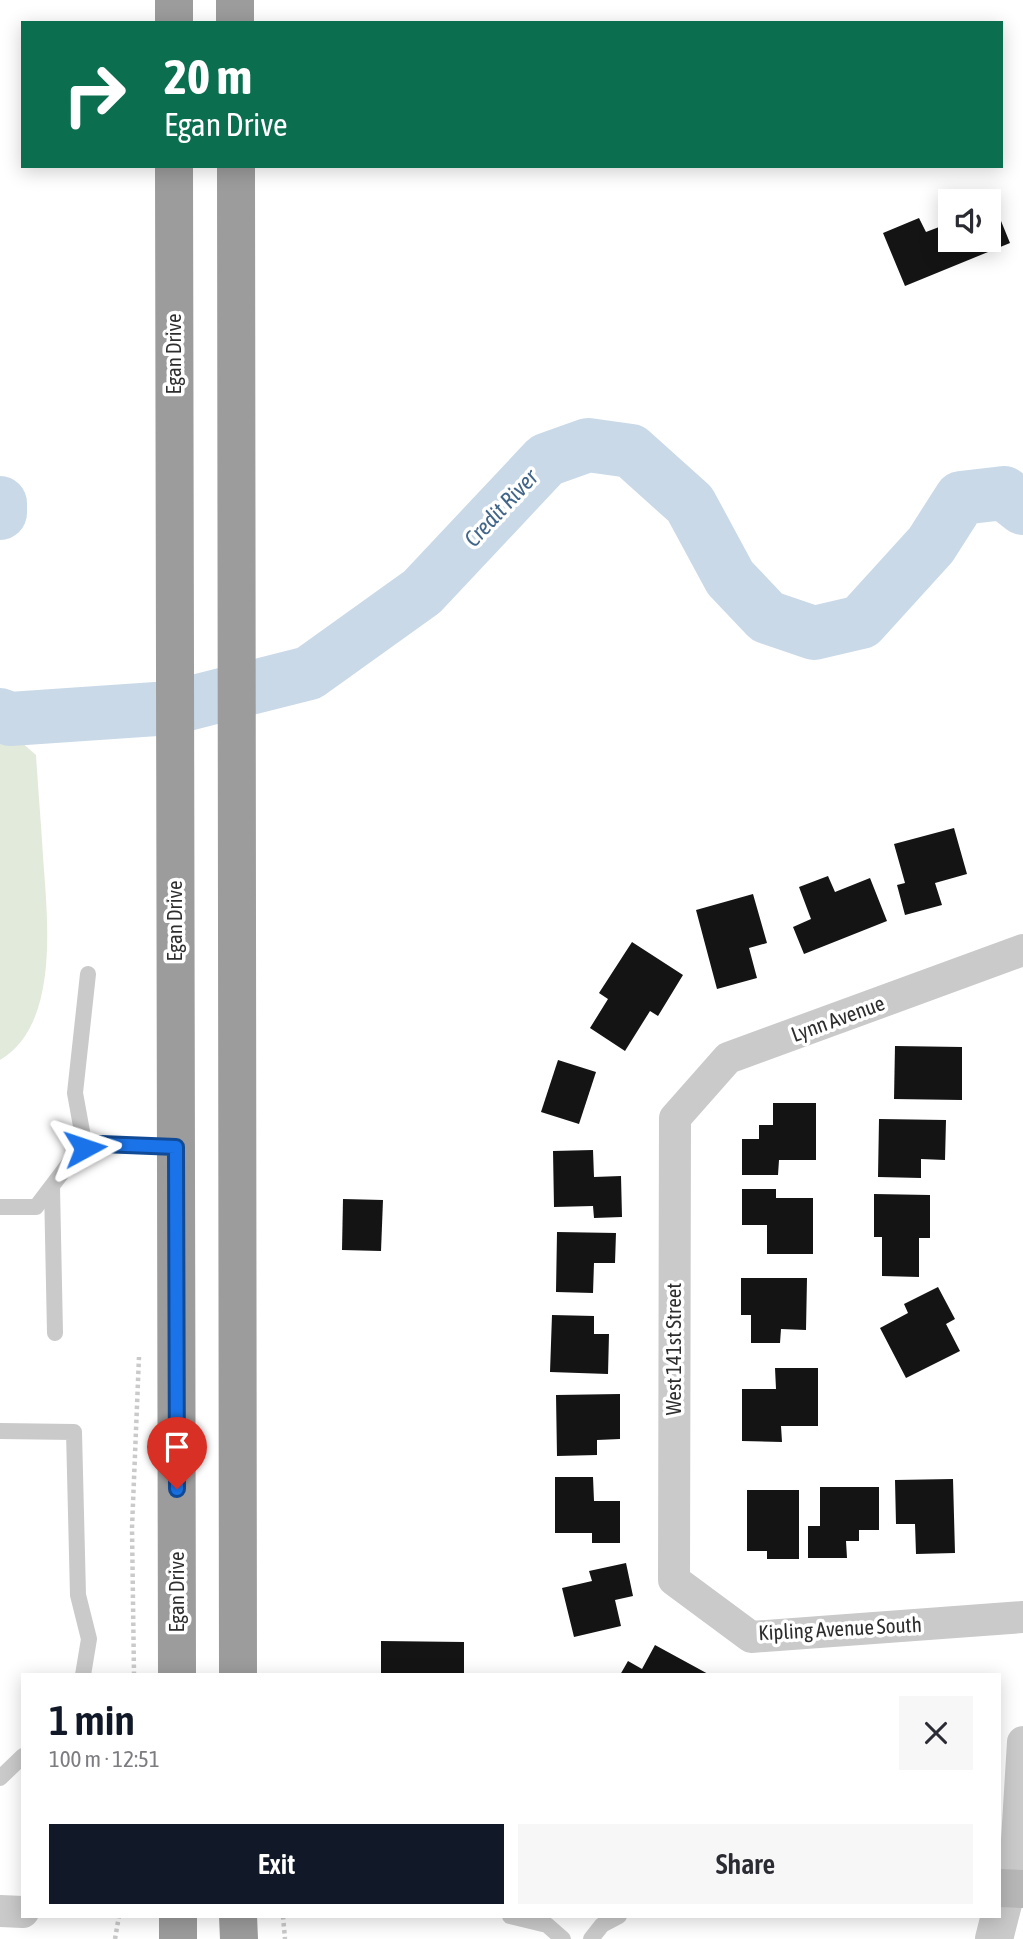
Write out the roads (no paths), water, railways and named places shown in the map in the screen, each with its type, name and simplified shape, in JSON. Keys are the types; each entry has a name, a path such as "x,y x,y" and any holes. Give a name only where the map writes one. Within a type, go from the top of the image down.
{"highway":[{"path":"174,0 174,21"},
{"path":"235,0 235,21"},
{"name":"Egan Drive","path":"174,168 177,1673"},
{"path":"236,168 238,1673"},
{"path":"178,1918 178,1939"},
{"path":"238,1918 239,1939"}],"street":[{"name":"Lynn Avenue","path":"674,1118 728,1058 1023,950"},
{"name":"West 141st Street","path":"674,1118 674,1580"},
{"name":"Kipling Avenue South","path":"674,1580 751,1637 1023,1617"},
{"path":"995,1939 1010,1888 1017,1840 1023,1742"},
{"path":"0,1911 21,1912"}],"lane":[{"path":"85,1148 75,1093 88,974"},
{"path":"0,1207 36,1207 80,1149 101,1144 176,1147"},
{"path":"52,1187 55,1334"},
{"path":"0,1431 74,1432 78,1595 89,1639 83,1673"},
{"path":"0,1778 21,1758"},
{"path":"518,1918 547,1925 563,1939"},
{"path":"591,1939 602,1925 615,1918"}],"waterway":[{"name":"Credit River","path":"0,715 10,719 171,708 309,673 422,592 546,460 588,445 631,451 690,504 730,578 767,617 814,633 861,622 931,545 961,498 1004,493 1023,508"},
{"name":"Credit River","path":"0,503 0,513"}]}
